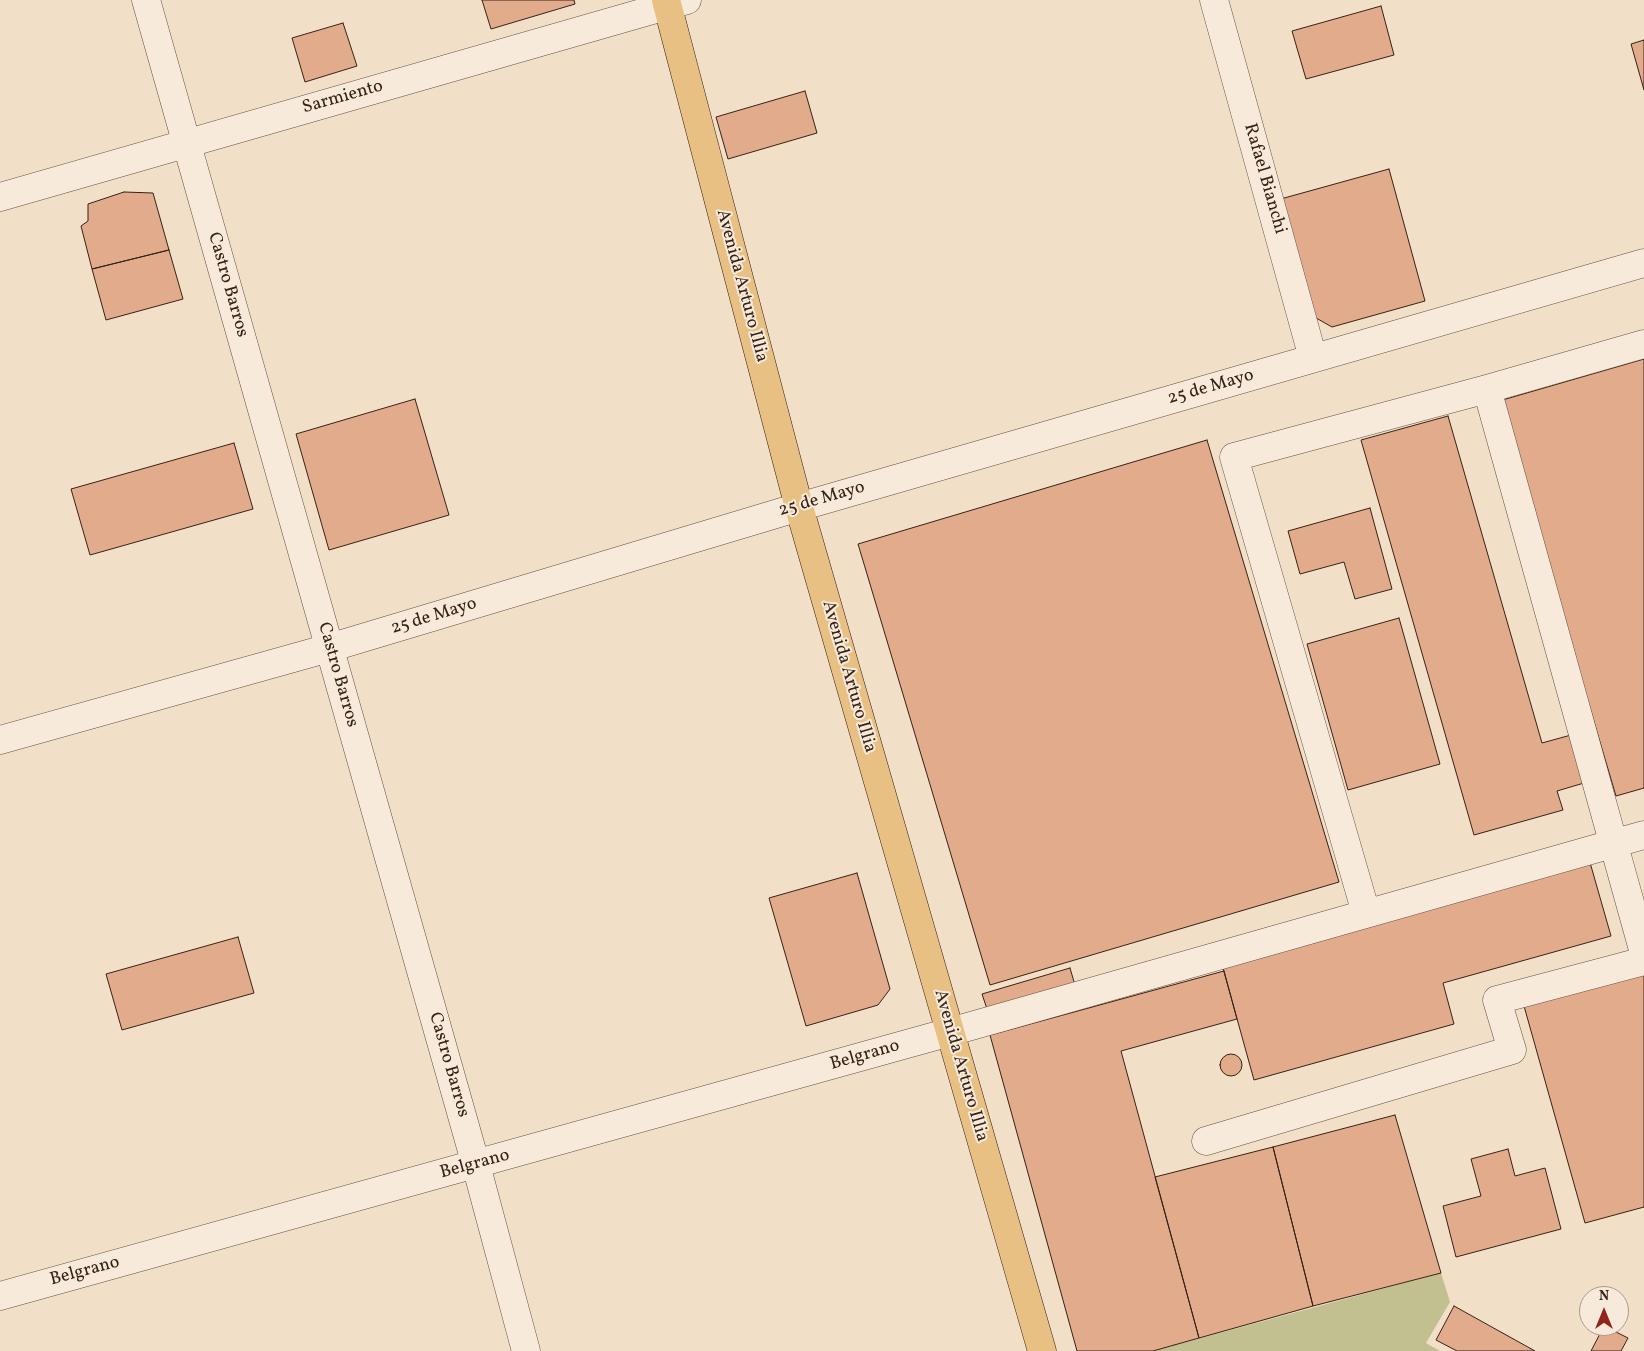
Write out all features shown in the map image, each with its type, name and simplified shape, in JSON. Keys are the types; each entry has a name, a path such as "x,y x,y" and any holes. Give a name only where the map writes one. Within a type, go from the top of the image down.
{"main road":[{"name":"Avenida Arturo Illia","path":"674,2 799,506 1042,1351"}],"street":[{"name":"Castro Barros","path":"146,0 476,1165 526,1351"},
{"name":"Rafael Bianchi","path":"1214,0 1313,358"},
{"name":"Sarmiento","path":"0,197 674,2"},
{"name":"25 de Mayo","path":"0,740 329,648 799,506 1644,263"},
{"path":"1366,913 1234,457 1487,389 1644,344"},
{"path":"1487,389 1644,953"},
{"name":"Belgrano","path":"0,1296 476,1165 1644,835"},
{"path":"1206,1141 1512,1050 1497,1000 1644,961"}],"shaded area":[{"path":"1441,1273 1450,1302 1426,1343 1440,1351 1153,1351"}],"building":[{"path":"482,0 574,0 575,4 491,29"},
{"path":"1381,6 1394,55 1306,79 1292,31"},
{"path":"343,23 357,66 305,82 292,38"},
{"path":"1644,40 1644,90 1631,44"},
{"path":"805,91 817,133 728,159 716,117"},
{"path":"1389,169 1425,301 1332,327 1309,314 1277,200"},
{"path":"124,192 153,193 169,250 92,269 81,226 88,221 88,204"},
{"path":"169,250 183,299 106,320 92,269"},
{"path":"1644,359 1644,788 1616,796 1499,401"},
{"path":"415,399 449,515 329,550 296,434"},
{"path":"1448,416 1542,743 1571,735 1584,783 1557,791 1563,810 1474,835 1361,440"},
{"path":"1207,440 1339,882 990,985 858,544"},
{"path":"234,443 253,509 90,555 71,489"},
{"path":"1370,508 1392,589 1355,599 1344,562 1300,574 1288,531"},
{"path":"1399,618 1440,764 1348,790 1307,644"},
{"path":"1589,859 1611,936 1443,983 1454,1024 1254,1080 1221,961"},
{"path":"857,873 890,989 878,1005 806,1026 769,898"},
{"path":"238,937 254,993 122,1030 106,974"},
{"path":"1070,968 1077,992 990,1018 982,994"},
{"path":"1224,971 1237,1019 1121,1051 1199,1338 1153,1351 1077,1351 990,1035"},
{"path":"1644,973 1644,1207 1585,1223 1524,1006"},
{"path":"1231,1054 1241,1061 1242,1065 1235,1075 1231,1076 1221,1069 1220,1065 1227,1055"},
{"path":"1395,1115 1441,1273 1313,1306 1273,1147"},
{"path":"1273,1147 1313,1306 1199,1338 1155,1177"},
{"path":"1508,1149 1515,1176 1545,1168 1561,1229 1456,1257 1443,1206 1481,1196 1471,1159"},
{"path":"1454,1306 1535,1351 1457,1351 1436,1340"},
{"path":"1599,1336 1624,1336 1628,1338 1621,1351 1591,1351"}]}
